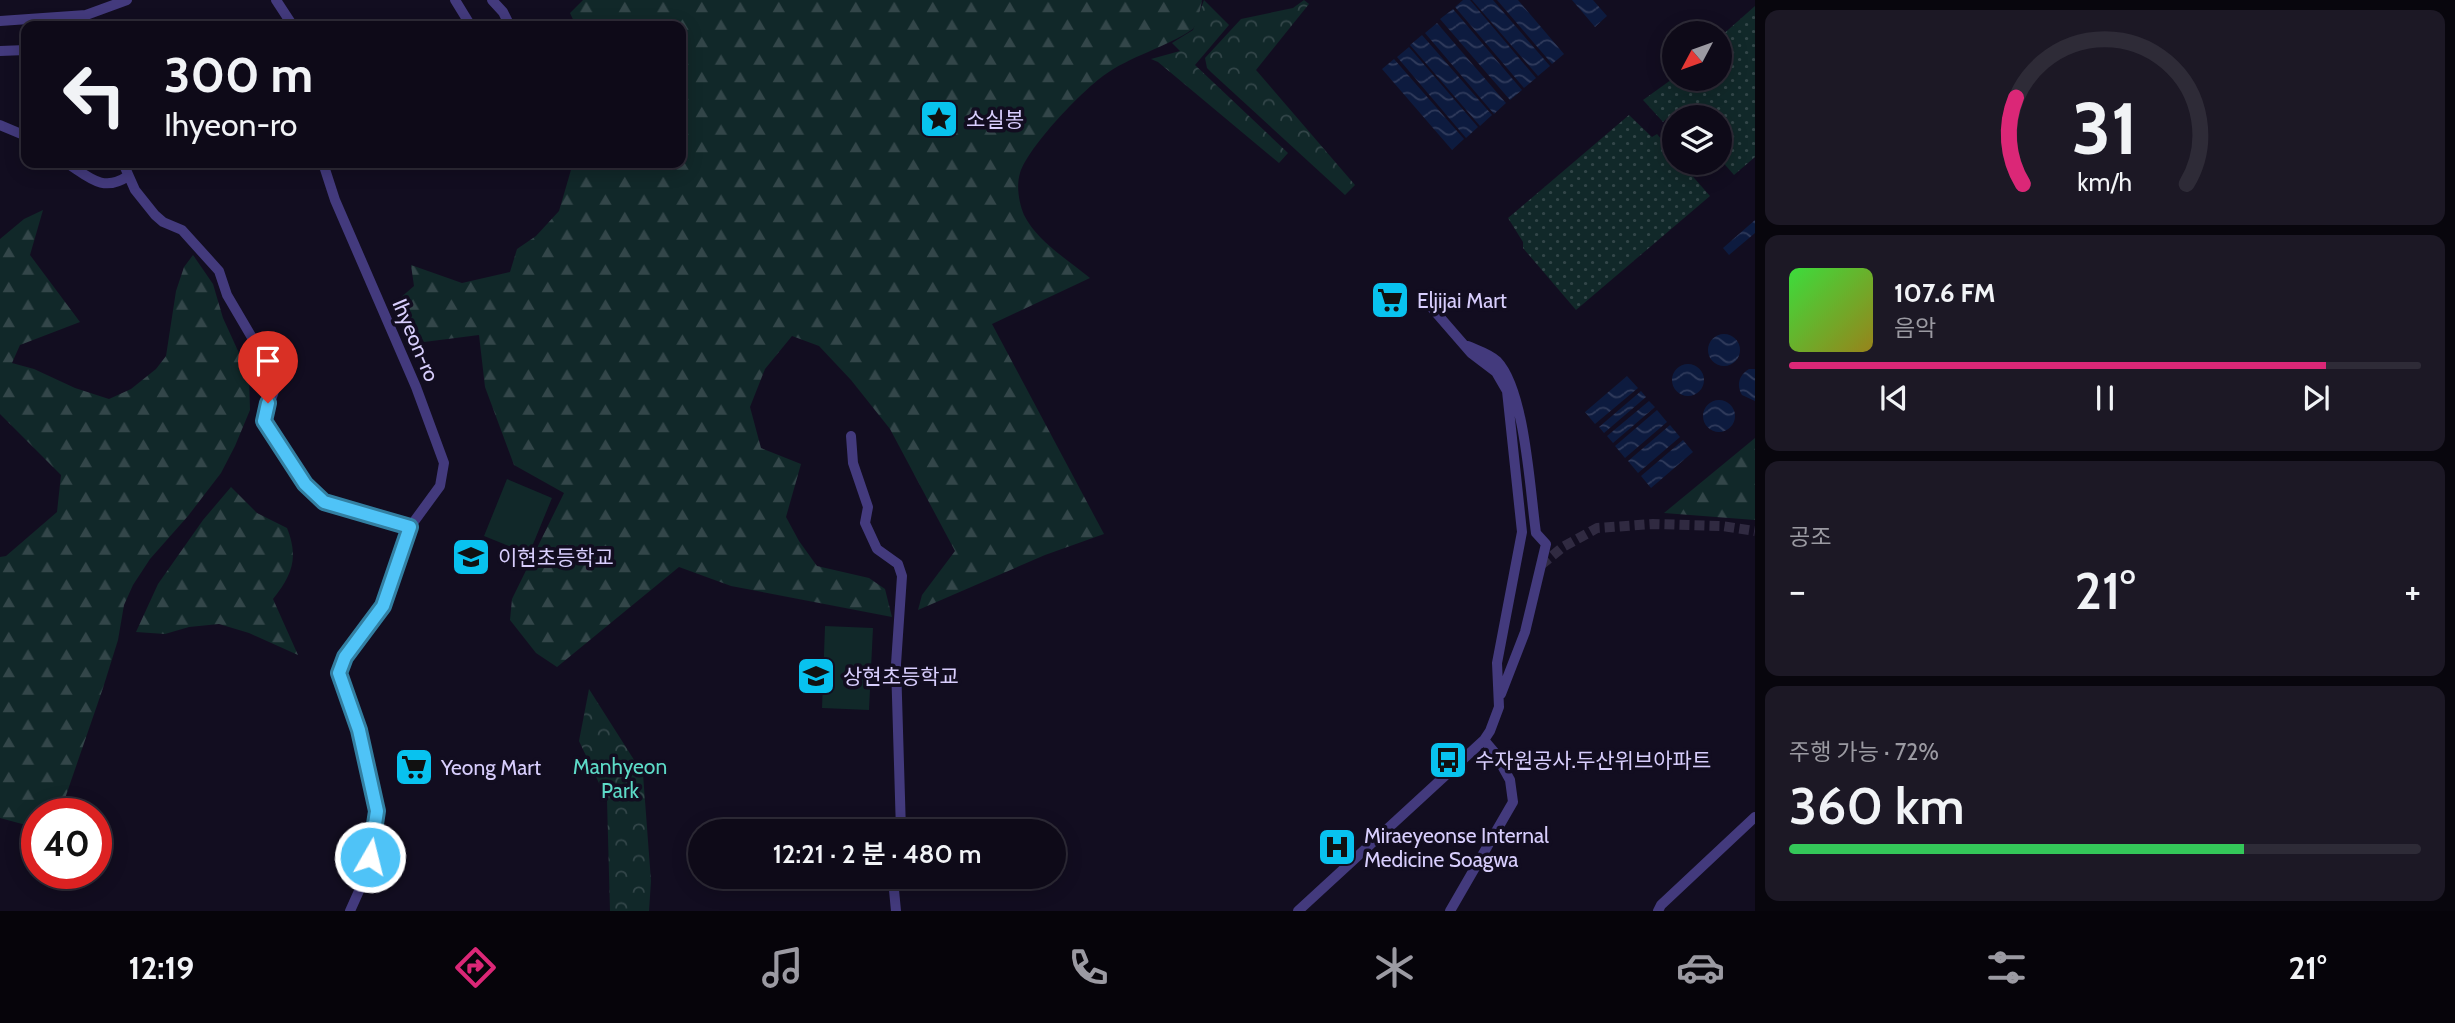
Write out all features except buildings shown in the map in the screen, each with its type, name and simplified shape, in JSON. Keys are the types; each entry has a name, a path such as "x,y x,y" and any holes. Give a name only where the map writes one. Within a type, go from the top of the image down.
{"street":[{"path":"0,21 87,21 127,0"},
{"path":"276,0 290,21"},
{"path":"456,0 468,21"},
{"path":"492,0 508,21"},
{"path":"0,51 21,50"},
{"path":"0,125 21,134"},
{"path":"75,168 98,183 112,184 128,176"},
{"path":"125,168 135,190 155,215 163,222 182,230 219,271 227,295 254,341 275,388 264,421 305,484 314,494 334,506 358,510 410,527"},
{"name":"Ihyeon-ro","path":"325,168 335,200 416,387 444,463 440,486 410,527 383,606 345,657 339,673 359,730 377,811 366,873 350,911"},
{"path":"1425,300 1476,358 1496,372 1507,391 1522,532 1497,663 1500,696"},
{"path":"1298,911 1483,740 1494,722 1500,696 1525,632 1546,544 1536,533 1517,402 1506,373 1495,359 1461,342"},
{"path":"851,436 853,463 868,507 864,523 877,549 898,564 902,576 895,664 901,819"},
{"path":"1450,911 1513,802 1510,780 1495,753 1483,740"},
{"path":"1658,911 1661,905 1755,817"},
{"path":"895,889 896,911"}],"green space":[{"path":"583,0 1202,0 1198,21 1193,29 1103,76 1069,107 1025,162 1019,178 1019,194 1024,215 1045,242 1090,278 992,324 1104,534 1045,555 918,610 922,595 955,551 890,429 851,380 819,346 792,336 765,369 750,407 761,448 801,464 786,517 817,566 869,578 885,589 892,617 731,586 679,567 557,667 536,653 510,620 512,599 564,493 514,465 485,387 479,335 424,342 399,299 414,286 411,265 462,283 510,272 517,249 536,236 559,211 572,168 686,168 686,21 574,21 570,13"},
{"path":"1204,0 1229,25 1195,65 1288,153 1279,163 1151,59 1180,51 1172,43 1193,30"},
{"path":"1304,0 1309,4 1256,70 1355,185 1345,195 1207,68 1205,58 1241,19 1293,8"},
{"path":"1755,6 1755,157 1734,175 1732,105 1662,105 1662,121 1643,100 1662,86 1662,91 1732,91 1732,26"},
{"path":"1629,115 1652,137 1657,134 1662,140 1662,175 1692,175 1710,196 1576,310 1523,248 1523,242 1508,218"},
{"path":"43,210 30,255 80,322 20,345 12,363 109,399 131,389 156,369 166,356 176,291 184,267 193,255 213,284 223,318 249,375 250,410 221,473 150,559 133,585 124,605 118,640 103,688 65,798 21,798 21,824 0,818 0,557 6,556 57,512 61,475 0,414 0,239 24,219"},
{"path":"1755,438 1755,520 1664,513"},
{"path":"507,479 552,498 529,554 484,536"},
{"path":"231,487 257,513 287,528 293,548 292,566 273,599 298,655 249,633 219,624 189,627 165,634 136,632 158,584 203,520"},
{"path":"825,626 873,628 869,710 822,708"},
{"name":"Manhyeon Park","path":"589,689 643,774 651,881 649,911 610,911 607,800 579,741"}],"water":[{"path":"1463,0 1470,0 1536,78 1524,88 1455,7"},
{"path":"1472,0 1493,0 1550,66 1538,76"},
{"path":"1497,0 1518,0 1564,54 1552,64"},
{"path":"1572,0 1593,0 1607,16 1595,27"},
{"path":"1453,9 1522,90 1510,100 1440,19"},
{"path":"1437,23 1506,103 1494,114 1425,33"},
{"path":"1422,35 1492,115 1480,126 1410,45"},
{"path":"1409,47 1478,127 1466,138 1397,57"},
{"path":"1394,59 1464,139 1452,150 1382,69"},
{"path":"1755,220 1755,233 1729,255 1723,248"},
{"path":"1724,334 1736,338 1740,350 1736,362 1724,366 1712,362 1708,350 1712,338"},
{"path":"1688,364 1700,368 1704,380 1700,392 1688,396 1676,392 1672,380 1676,368"},
{"path":"1749,369 1755,369 1755,401 1742,395 1739,388 1741,377"},
{"path":"1627,376 1638,388 1595,424 1585,412"},
{"path":"1641,391 1646,397 1604,433 1599,427"},
{"path":"1719,400 1731,404 1735,416 1731,428 1719,432 1707,428 1703,416 1707,404"},
{"path":"1649,401 1655,407 1613,443 1607,436"},
{"path":"1657,410 1667,422 1625,458 1615,446"},
{"path":"1670,425 1680,437 1638,473 1628,461"},
{"path":"1683,440 1693,452 1651,488 1641,476"}],"tunnel":[{"path":"1541,565 1563,547 1597,528 1653,524 1722,526 1755,531"}],"place":[{"name":"소실봉","path":"939,119"},
{"name":"Eljijai Mart","path":"1390,300"},
{"name":"이현초등학교","path":"471,557"},
{"name":"상현초등학교","path":"816,676"},
{"name":"수자원공사.두산위브아파트","path":"1448,760"},
{"name":"Yeong Mart","path":"414,767"},
{"name":"Miraeyeonse Internal Medicine Soagwa","path":"1337,847"}],"route":[{"path":"268,403 264,421 314,494 334,506 358,510 410,527 383,606 345,657 339,673 359,730 377,811 370,857"}]}
